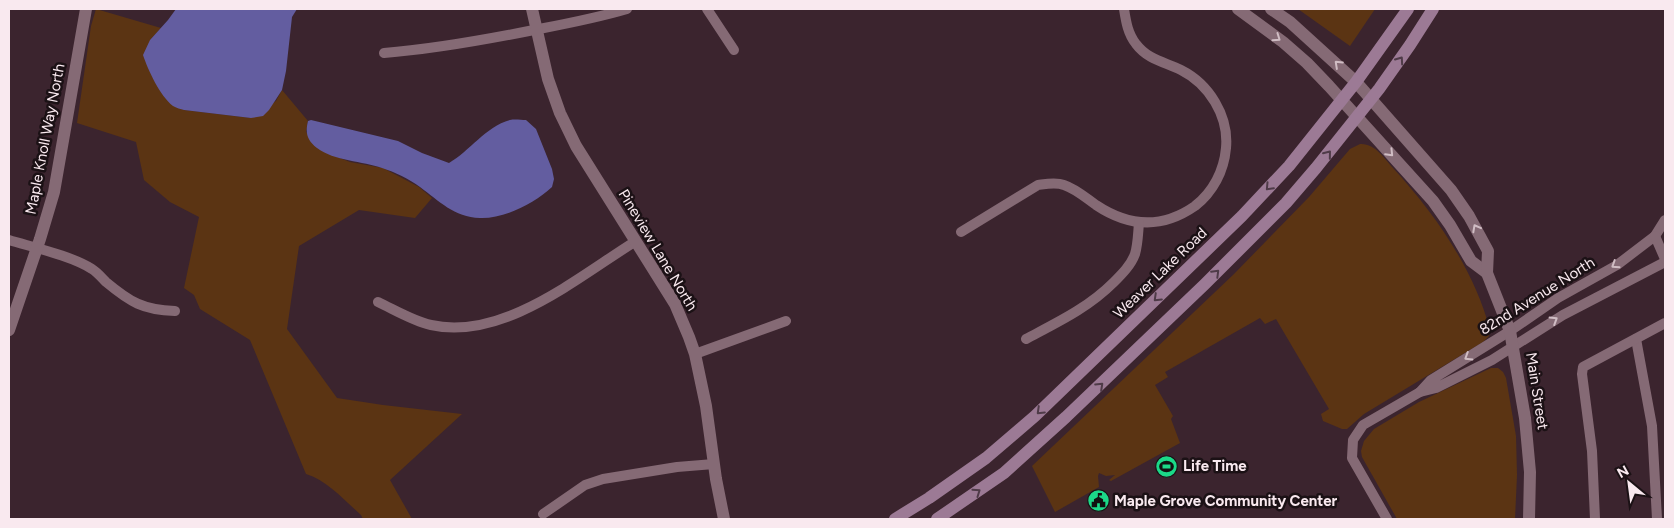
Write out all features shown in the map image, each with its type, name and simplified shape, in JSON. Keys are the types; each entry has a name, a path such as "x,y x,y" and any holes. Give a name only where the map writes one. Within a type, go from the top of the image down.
{"main road":[{"name":"Weaver Lake Road","path":"894,519 929,498 986,458 1035,416 1242,216 1289,166 1356,82 1408,9"},
{"path":"936,519 1004,473 1114,372 1286,203 1371,100 1410,46 1433,9"}],"street":[{"name":"Maple Knoll Way North","path":"9,330 54,192 86,9"},
{"name":"Pineview Lane North","path":"532,9 548,79 560,113 576,146 675,304 695,354 706,406 724,519"},
{"path":"384,53 431,49 536,30 627,9"},
{"path":"708,9 734,50"},
{"path":"961,232 1038,185 1049,183 1063,184 1114,216 1139,223 1165,220 1186,212 1204,199 1214,186 1223,168 1226,147 1226,129 1219,107 1198,80 1181,70 1150,58 1136,44 1126,27 1124,9"},
{"name":"Main Street","path":"1238,9 1283,42 1307,63 1433,201 1450,225 1471,261 1488,273"},
{"name":"Main Street","path":"1271,9 1290,22 1356,82 1445,184 1469,216 1488,250 1488,273 1510,331 1513,346 1528,445 1530,472 1529,519"},
{"name":"82nd Avenue North","path":"1420,392 1431,380 1510,331 1558,298 1617,265 1654,236 1665,220"},
{"path":"1026,339 1075,314 1090,304 1117,279 1129,266 1135,254 1139,223"},
{"path":"1654,236 1665,260"},
{"path":"9,240 37,248 92,269 121,294 137,304 154,310 174,311"},
{"path":"378,302 430,325 450,328 470,327 490,322 541,302 636,241"},
{"name":"82nd Avenue North","path":"1387,519 1352,458 1353,440 1362,425 1420,392 1436,388 1492,360 1591,299 1665,260"},
{"path":"695,354 786,321"},
{"path":"1595,519 1592,451 1582,374 1583,368 1665,324"},
{"path":"1636,339 1652,426 1657,519"},
{"path":"544,514 585,484 603,479 714,464"}],"shaded area":[{"path":"96,9 161,28 150,40 148,68 164,96 184,110 251,118 276,101 282,90 308,121 306,132 327,153 350,162 383,168 419,187 432,198 415,218 359,210 299,246 287,329 337,398 462,414 390,480 412,519 363,519 342,497 321,481 306,474 250,340 200,309 194,295 184,288 199,217 170,202 144,180 136,142 77,123 91,26"},
{"path":"176,9 297,9 292,17 282,90 263,116 251,118 184,110 168,102 151,75 143,55 150,40"},
{"path":"1298,9 1375,9 1350,46"},
{"path":"311,120 398,141 422,153 449,163 501,123 512,120 526,120 536,129 552,169 554,179 552,187 537,199 509,213 489,218 462,215 447,207 416,184 397,174 374,166 332,156 317,148 309,139 307,133 308,121"},
{"path":"1360,144 1370,146 1383,156 1438,223 1474,285 1490,330 1489,336 1483,342 1364,414 1347,429 1342,429 1323,421 1321,414 1329,409 1276,319 1265,324 1260,318 1165,372 1168,377 1155,385 1173,416 1171,419 1180,443 1111,481 1109,480 1115,475 1106,476 1099,473 1099,487 1055,512 1032,466 1234,274 1309,197 1350,149"},
{"path":"1491,368 1498,368 1506,378 1516,436 1515,519 1397,519 1362,457 1361,451 1364,441 1374,429 1419,402"}],"place":[{"name":"Life Time","path":"1167,466"},
{"name":"Maple Grove Community Center","path":"1098,501"}]}
